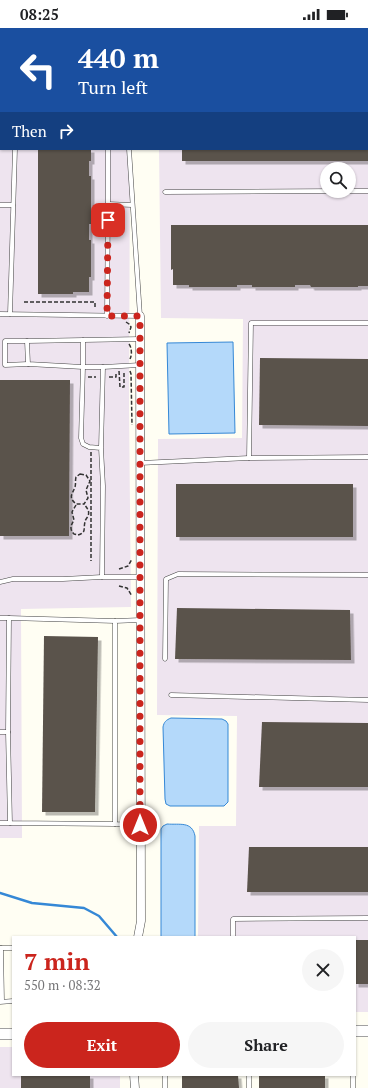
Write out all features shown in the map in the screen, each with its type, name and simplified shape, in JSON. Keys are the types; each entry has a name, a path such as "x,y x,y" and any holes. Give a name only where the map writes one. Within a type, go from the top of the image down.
{"street":[{"path":"138,936 141,921 140,316"},
{"path":"356,1031 368,1031"},
{"path":"0,1034 12,1034"},
{"path":"134,1076 135,1088"}],"lane":[{"path":"10,314 15,150"},
{"path":"107,316 108,150"},
{"path":"0,314 140,316 129,150"},
{"path":"165,192 320,191"},
{"path":"356,191 368,191"},
{"path":"108,204 132,205"},
{"path":"0,205 13,205"},
{"path":"249,458 251,323 368,323"},
{"path":"5,365 2,341 27,342 140,339"},
{"path":"83,340 81,438 83,444 88,447 101,448"},
{"path":"27,342 28,364"},
{"path":"0,365 28,364 103,367 140,365"},
{"path":"102,577 103,486 101,448 103,367"},
{"path":"140,463 249,458 368,457"},
{"path":"165,659 166,579 178,574 368,575"},
{"path":"0,582 13,580 140,577"},
{"path":"0,618 115,621 140,620"},
{"path":"9,618 8,732 10,823"},
{"path":"115,621 115,824"},
{"path":"171,695 368,700"},
{"path":"0,732 8,732"},
{"path":"0,823 140,825"},
{"path":"233,936 233,920 368,918"},
{"path":"12,948 1,948 1,1001 12,1001"},
{"path":"165,1076 165,1088"},
{"path":"249,1076 249,1088"},
{"path":"353,1076 353,1088"}],"path":[{"path":"24,302 95,302 95,308"},
{"path":"125,322 131,327 130,333 126,335"},
{"path":"127,344 129,344 131,348 131,356 127,361"},
{"path":"107,377 116,377 116,371 120,371 120,387 124,387 124,369 127,369 131,374 132,428"},
{"path":"86,377 97,377"},
{"path":"91,452 91,561"},
{"path":"84,504 76,504 72,501 71,495 75,486 76,477 78,475 83,474 88,476 90,480"},
{"path":"84,504 88,498 86,490 90,480"},
{"path":"76,504 72,512 74,520 71,525 71,529 74,534 78,535 85,530 85,522 88,515 88,510 84,504"},
{"path":"119,569 128,566 132,560"},
{"path":"119,586 127,588 132,597"}],"shaded area":[{"path":"0,150 130,150 129,410 131,607 21,609 22,838 0,838"},
{"path":"159,150 368,150 368,1012 356,1012 356,936 198,936 199,826 236,826 237,716 157,715 158,439 242,438 243,319 161,318"},
{"path":"0,1047 12,1047 12,1076 120,1076 120,1088 0,1088"}],"water":[{"path":"233,342 235,433 169,434 167,343"},
{"path":"171,718 222,719 228,724 228,802 224,806 170,806 166,804 163,727 166,721"},
{"path":"167,824 185,825 191,828 195,836 195,936 161,936 161,829"}],"building":[{"path":"38,150 91,150 91,161 89,161 89,176 91,176 91,224 89,224 89,240 91,240 91,277 89,277 89,292 73,292 73,294 38,294"},
{"path":"182,150 368,150 368,161 182,161"},
{"path":"171,225 368,225 368,286 311,287 310,285 295,285 295,287 252,287 252,285 237,285 237,287 189,287 189,285 173,285 173,269 171,270"},
{"path":"260,358 368,359 368,426 259,425"},
{"path":"0,380 70,380 69,536 0,536"},
{"path":"176,484 353,484 353,537 176,537"},
{"path":"177,608 350,610 351,660 175,659"},
{"path":"44,636 98,637 95,812 42,812"},
{"path":"262,722 368,723 368,787 259,787"},
{"path":"249,847 368,847 368,892 247,892"},
{"path":"356,940 368,940 368,984 356,984"},
{"path":"21,1076 90,1076 90,1088 21,1088"},
{"path":"182,1076 238,1076 239,1088 182,1088"},
{"path":"259,1076 325,1076 325,1088 259,1088"}],"waterway":[{"path":"0,893 32,903 84,908 99,916 116,936"}],"route":[{"path":"108,220 107,316 140,316 140,825"}]}
